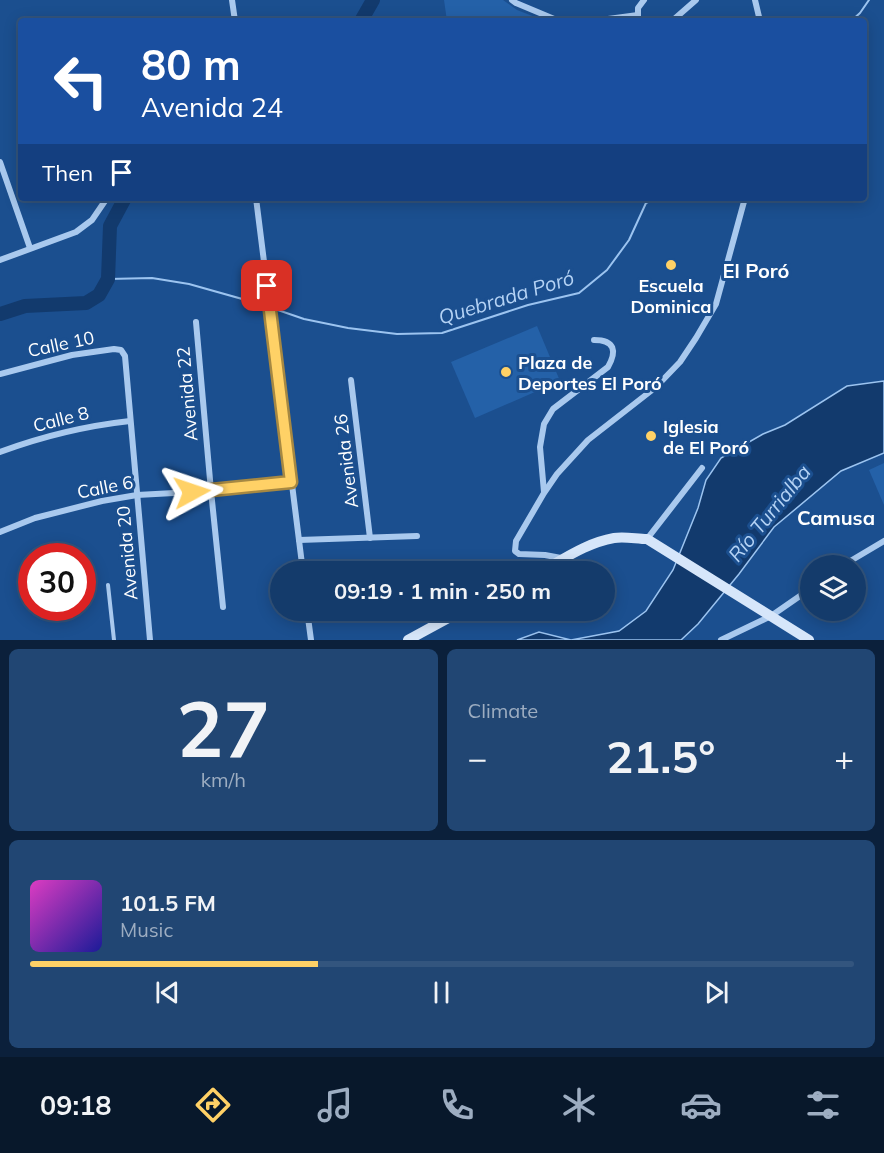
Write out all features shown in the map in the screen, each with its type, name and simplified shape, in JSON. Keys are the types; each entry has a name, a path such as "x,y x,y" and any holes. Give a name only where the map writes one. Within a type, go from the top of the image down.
{"main road":[{"path":"561,561 587,546 616,538 647,539 809,640"},
{"path":"408,640 443,621"}],"street":[{"path":"232,0 235,18"},
{"path":"512,0 552,18"},
{"path":"638,18 638,8 644,0"},
{"path":"675,18 696,0"},
{"path":"755,0 759,18"},
{"path":"0,162 30,248"},
{"path":"0,260 76,232 92,220 105,201"},
{"path":"256,201 302,561"},
{"path":"565,559 545,555 519,554 515,551 516,541 557,474 588,440 657,387 680,362 716,304 744,201"},
{"name":"Avenida 22","path":"196,322 223,607"},
{"path":"544,493 540,447 544,424 553,409 608,367 613,357 614,350 610,344 603,340 594,340"},
{"name":"Calle 10","path":"0,374 72,355 114,349 121,350 125,356"},
{"name":"Avenida 20","path":"125,356 150,640"},
{"name":"Avenida 26","path":"351,380 370,538"},
{"name":"Calle 8","path":"0,452 26,442 96,425 130,421"},
{"path":"647,539 702,468"},
{"name":"Calle 6","path":"0,532 35,519 102,501 137,495 211,491 291,482"},
{"path":"299,540 417,536"},
{"path":"861,555 884,541"},
{"path":"721,640 771,616 800,596"},
{"path":"308,621 310,640"}],"lane":[{"path":"108,585 114,640"}],"shaded area":[{"path":"444,0 503,0 517,10 535,18 447,18"},
{"name":"Plaza de Deportes El Poró","path":"537,326 560,381 475,418 451,362"},
{"path":"884,463 884,505 869,470"}],"water":[{"name":"Río Turrialba","path":"884,381 884,453 841,471 774,527 698,624 681,640 571,640 619,631 646,611 673,570 698,508 706,480 721,458 763,434 785,425 847,386"},
{"path":"539,632 571,640 517,640"}],"waterway":[{"path":"363,18 373,0"},
{"name":"Quebrada Poró","path":"854,18 869,0"},
{"path":"0,314 25,306 86,303 99,295 108,279 110,226 123,201"},
{"name":"Quebrada Poró","path":"272,308 304,319 348,328 397,334 442,333 528,305 579,293 607,270 629,240 646,203 650,201"},
{"name":"Quebrada Poró","path":"108,279 152,278 189,284 267,306"}],"place":[{"name":"Escuela Dominica","path":"671,265"},
{"name":"Plaza de Deportes El Poró","path":"506,372"},
{"name":"Iglesia de El Poró","path":"651,436"}],"district":[{"name":"El Poró","path":"756,270"},
{"name":"Camusa","path":"836,517"}],"route":[{"path":"192,492 291,482 267,286"}]}
